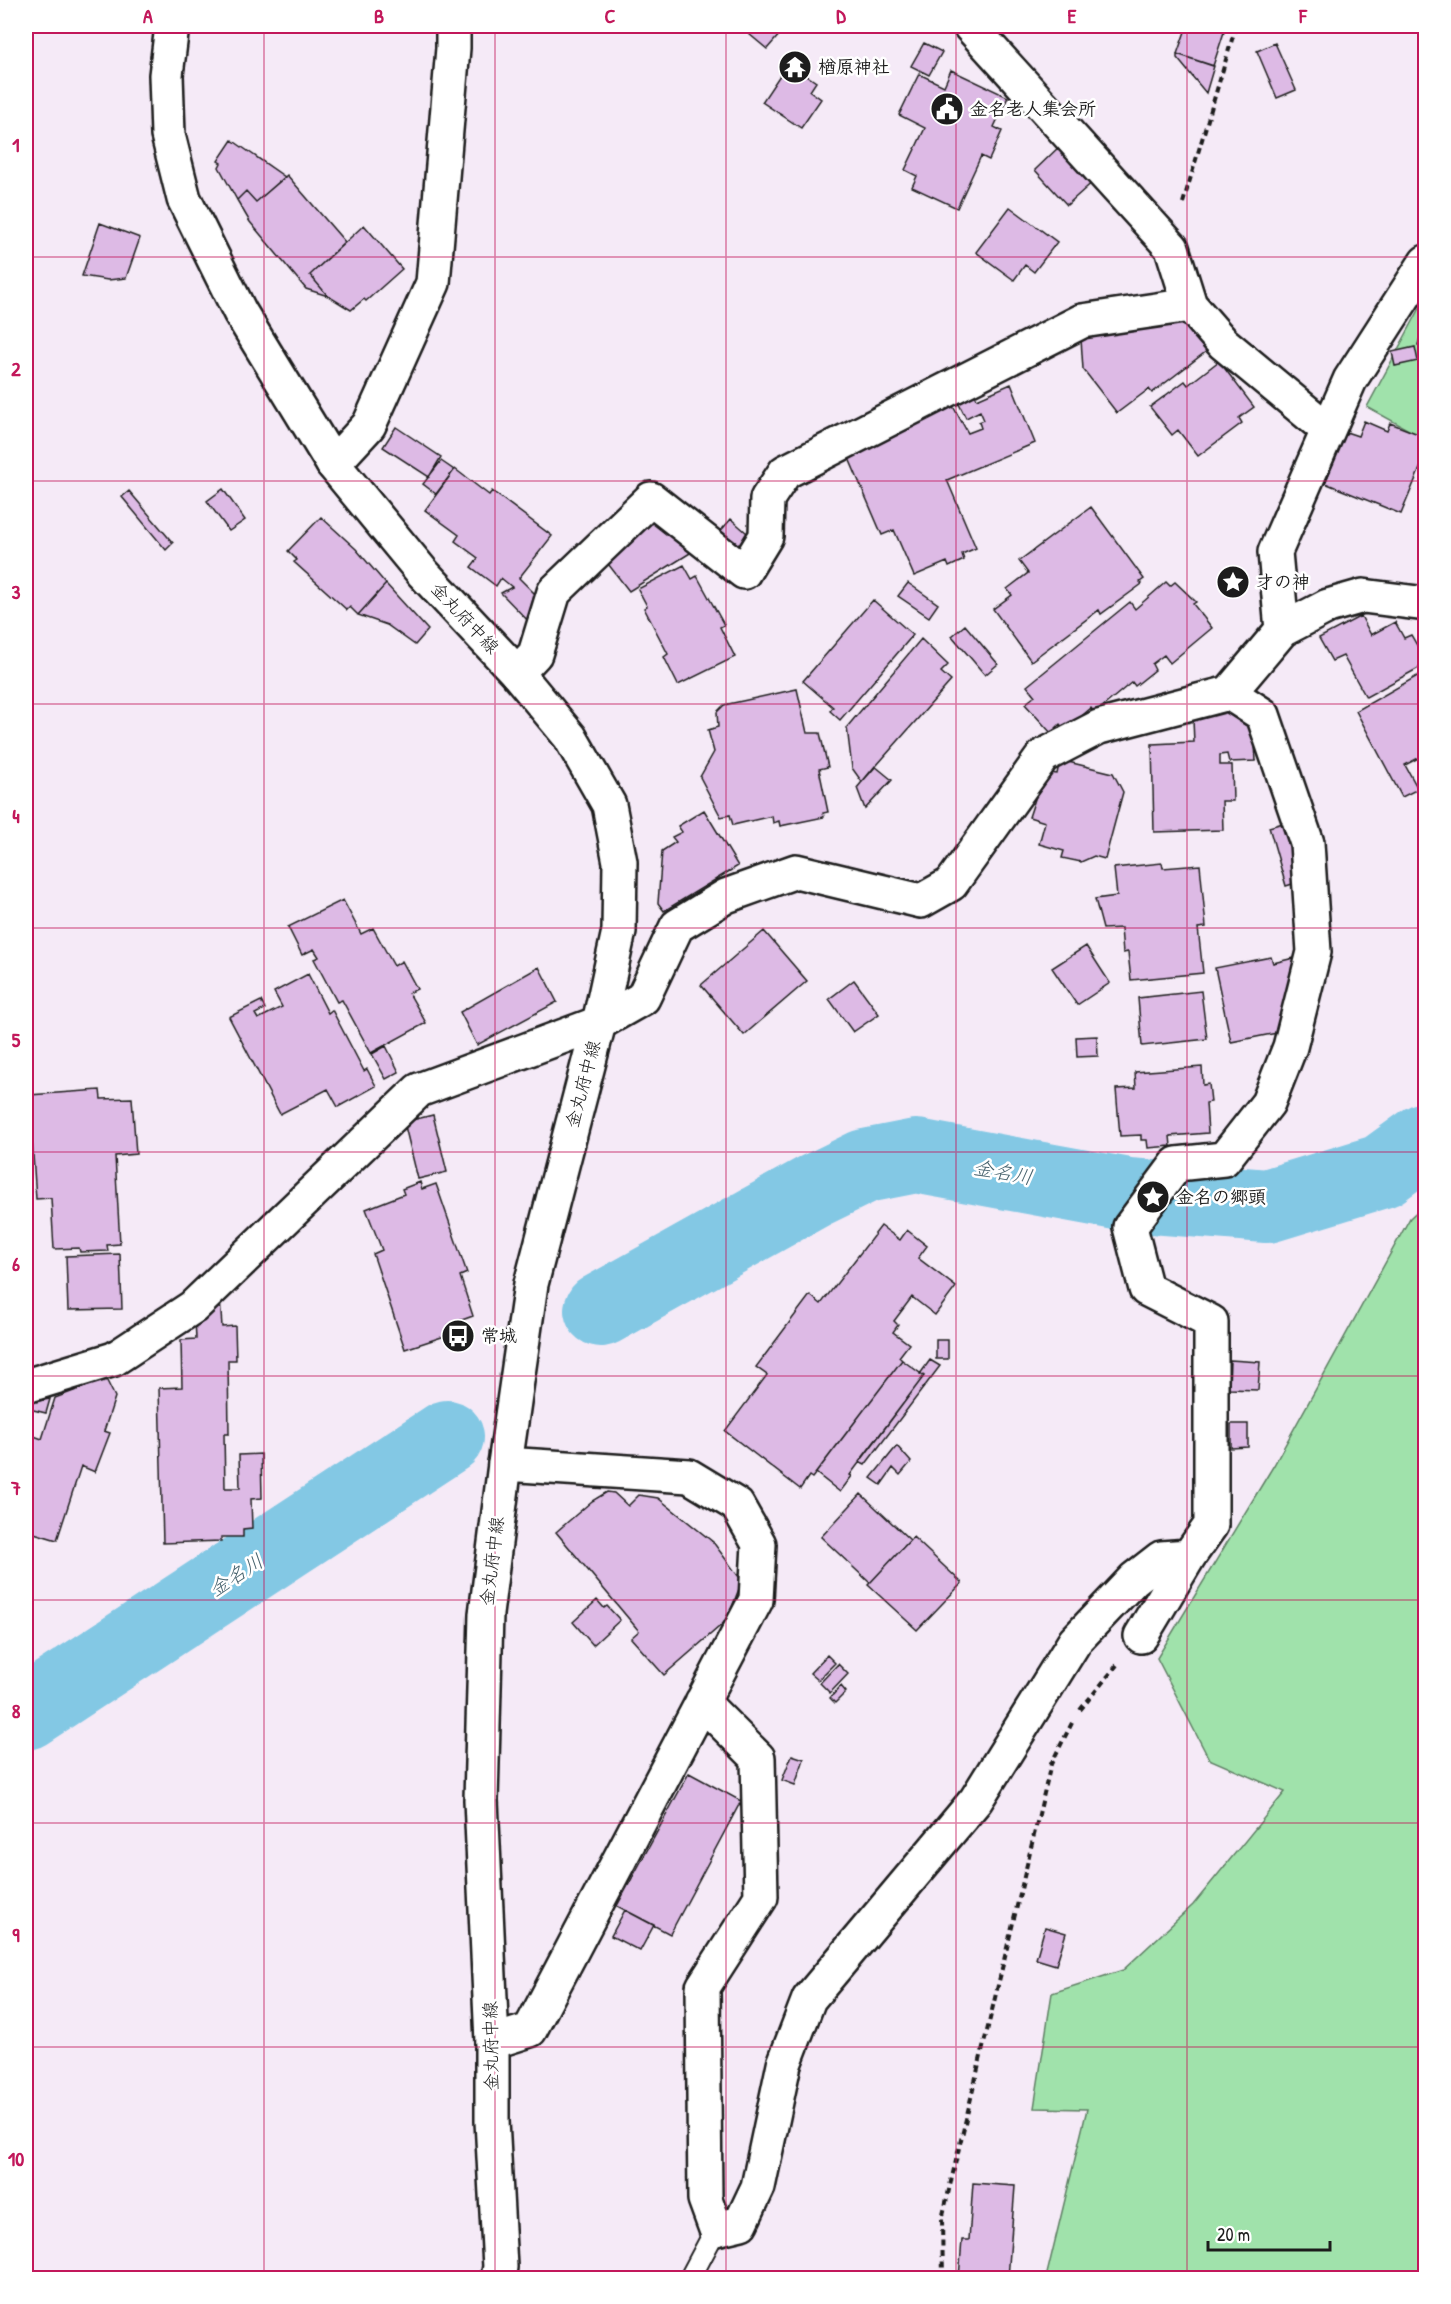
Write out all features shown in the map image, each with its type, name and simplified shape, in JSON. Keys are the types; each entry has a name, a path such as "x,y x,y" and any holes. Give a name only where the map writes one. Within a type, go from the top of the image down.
{"street":[{"name":"金丸府中線","path":"172,26 166,75 168,135 184,199 240,312 333,464 423,573 517,673 570,737 609,805 620,862 619,932 599,1023 531,1284 504,1464 486,1614 481,1800 492,2042 492,2121 500,2267 498,2278"},
{"path":"333,464 369,425 433,283 453,26"},
{"path":"970,26 1172,248 1190,305 1223,343 1328,430"},
{"path":"1282,630 1275,552 1350,380 1425,262"},
{"path":"517,673 535,654 554,592 651,499 744,572 766,536 767,499 784,472 1082,321 1190,305"},
{"path":"26,1386 114,1359 193,1307 419,1090 599,1023 643,998 677,926 726,896 796,871 921,901 951,884 1043,756 1099,728 1229,693 1282,630 1328,606 1363,596 1425,604"},
{"path":"1141,1636 1211,1525 1211,1322 1146,1289 1130,1227 1177,1164 1224,1159 1268,1103 1290,1047 1314,952 1306,843 1263,716 1229,693"},
{"path":"492,2042 530,2030 756,1600 759,1544 737,1505 689,1476 504,1464"},
{"path":"702,1702 758,1758 761,1897 703,1987 705,2199 716,2229 741,2223 758,2187 784,2064 810,2000 976,1800 1075,1641 1134,1579 1161,1558 1190,1556"}],"lane":[{"path":"690,2278 716,2229"}],"path":[{"path":"1172,248 1185,196 1236,26"},
{"path":"943,2278 942,2219 1050,1764 1078,1712 1141,1636"}],"green space":[{"path":"1425,299 1425,439 1367,407"},
{"path":"1425,1204 1425,2278 1046,2278 1087,2109 1034,2108 1052,1993 1123,1970 1193,1905 1285,1792 1209,1759 1157,1658 1274,1465 1410,1218"}],"building":[{"path":"746,26 770,26 780,34 767,49 743,29"},
{"path":"857,26 873,26 868,32"},
{"path":"1187,26 1214,26 1225,29 1213,66 1177,54"},
{"path":"924,43 942,52 929,75 911,66"},
{"path":"1275,43 1296,90 1277,98 1257,51"},
{"path":"1177,54 1214,66 1206,93 1177,58"},
{"path":"797,69 816,82 810,91 821,99 801,128 762,102 782,72 791,78"},
{"path":"951,70 1008,97 994,127 1002,131 989,160 981,156 957,208 912,187 917,176 905,170 925,128 899,115 919,74 944,86"},
{"path":"232,140 285,177 256,202 246,191 237,200 219,167 221,163 218,161"},
{"path":"1063,143 1096,179 1067,205 1035,170"},
{"path":"287,175 345,242 310,275 328,296 306,289 250,222 237,200 246,191 256,202"},
{"path":"1010,207 1057,242 1034,272 1025,265 1014,280 976,252"},
{"path":"100,223 140,238 126,278 108,280 82,276"},
{"path":"364,225 402,269 366,301 364,299 351,310 328,296 310,275"},
{"path":"1177,309 1208,350 1152,393 1149,389 1117,413 1083,369 1081,339 1149,315"},
{"path":"1426,315 1426,347 1418,345"},
{"path":"1415,347 1418,361 1395,366 1392,352"},
{"path":"1219,361 1254,407 1239,418 1242,423 1198,456 1178,430 1172,435 1150,407 1185,381 1188,385"},
{"path":"1011,384 1035,443 947,480 976,548 962,554 964,560 949,567 947,562 914,576 894,530 882,535 845,449 945,392 968,433 981,428 979,422 984,420 980,411 966,418 956,398 973,390 977,399"},
{"path":"1364,421 1387,431 1390,423 1426,437 1426,454 1401,514 1325,483 1346,432 1358,436"},
{"path":"396,427 441,457 429,477 383,447"},
{"path":"441,461 454,470 436,494 423,484"},
{"path":"455,469 489,495 492,491 552,536 519,578 546,605 534,627 501,593 512,587 501,578 496,586 471,567 478,558 455,541 459,535 425,510"},
{"path":"223,489 245,520 229,531 207,501"},
{"path":"129,491 173,543 166,550 122,497"},
{"path":"1091,507 1144,579 1140,582 1142,584 1101,614 1099,610 1031,661 993,609 1012,595 1007,589 1028,573 1019,561"},
{"path":"663,514 695,550 629,591 605,560"},
{"path":"321,517 356,549 386,584 358,615 350,607 347,610 294,562 297,560 288,551"},
{"path":"731,519 755,540 741,556 717,535"},
{"path":"684,565 692,579 697,576 724,625 720,627 735,657 678,685 664,657 668,654 644,608 647,606 638,589"},
{"path":"1166,582 1170,586 1175,582 1196,602 1193,604 1212,628 1170,663 1164,655 1152,664 1155,670 1135,686 1132,682 1095,713 1091,708 1065,730 1060,724 1051,733 1025,704 1035,696 1027,686 1130,602 1135,609"},
{"path":"908,583 938,604 929,617 898,596"},
{"path":"386,584 428,630 415,645 387,625 358,615"},
{"path":"873,600 913,635 840,720 830,711 833,707 803,681"},
{"path":"1361,616 1371,635 1395,622 1404,638 1411,635 1426,661 1426,664 1366,697 1343,656 1332,661 1319,638"},
{"path":"965,625 998,664 985,675 952,636"},
{"path":"921,639 948,665 941,672 951,681 862,782 852,768 847,727"},
{"path":"1426,671 1426,754 1405,765 1418,789 1402,797 1356,711"},
{"path":"797,689 807,733 820,733 828,767 819,769 828,812 823,813 824,817 780,826 779,821 773,823 772,816 733,825 730,815 721,817 700,777 714,752 708,730 718,727 717,712 724,705"},
{"path":"1246,705 1253,713 1256,761 1229,762 1227,754 1220,755 1220,765 1232,765 1233,801 1222,801 1223,830 1154,832 1152,744 1194,742 1193,720"},
{"path":"1060,760 1113,773 1123,792 1105,859 1094,856 1081,862 1062,858 1064,851 1039,844 1045,822 1029,817 1041,781 1049,773 1057,774"},
{"path":"875,766 892,780 865,809 857,788"},
{"path":"704,810 738,866 664,911 658,903 662,851 676,842 672,837 682,832 678,826"},
{"path":"1290,821 1305,880 1286,886 1269,827"},
{"path":"1162,863 1163,868 1200,865 1206,927 1198,928 1203,973 1131,980 1128,952 1123,953 1121,928 1103,929 1095,899 1117,896 1114,868"},
{"path":"343,900 361,934 373,928 394,966 402,961 417,989 409,993 426,1023 371,1053 342,1000 337,1002 314,959 319,957 314,949 302,955 288,927"},
{"path":"764,931 807,981 744,1035 701,985"},
{"path":"1086,946 1110,983 1077,1005 1052,968"},
{"path":"1271,957 1273,963 1298,957 1287,1031 1231,1042 1215,968"},
{"path":"539,967 557,1002 477,1045 460,1012"},
{"path":"308,974 328,1013 332,1010 364,1071 367,1069 376,1086 338,1107 328,1089 280,1114 229,1017 261,1001 265,1009 255,1014 258,1019 282,1007 274,992"},
{"path":"854,980 879,1014 853,1032 829,999"},
{"path":"1201,991 1207,1039 1142,1046 1138,998"},
{"path":"1097,1036 1098,1056 1077,1057 1076,1037"},
{"path":"386,1046 399,1072 386,1079 372,1054"},
{"path":"1202,1067 1203,1085 1209,1084 1211,1102 1206,1103 1208,1133 1170,1136 1171,1146 1148,1148 1147,1140 1141,1140 1141,1135 1120,1136 1116,1089 1136,1088 1135,1072"},
{"path":"100,1090 101,1099 132,1098 136,1154 115,1156 120,1244 107,1245 108,1251 80,1252 79,1248 54,1249 51,1198 36,1199 29,1095"},
{"path":"433,1115 447,1172 418,1179 404,1122"},
{"path":"420,1182 422,1189 436,1184 467,1273 460,1276 473,1316 448,1325 451,1334 405,1349 373,1254 382,1250 366,1209 404,1194 402,1189"},
{"path":"881,1226 900,1240 907,1230 927,1246 918,1258 956,1287 935,1315 912,1297 894,1321 898,1325 893,1332 909,1344 899,1357 902,1360 812,1478 809,1476 800,1489 725,1431 767,1375 756,1367 810,1295 821,1304"},
{"path":"120,1254 122,1309 68,1310 66,1256"},
{"path":"220,1298 222,1327 235,1326 236,1360 228,1360 229,1434 224,1434 225,1488 240,1488 239,1455 261,1454 262,1498 251,1499 252,1528 243,1529 243,1537 221,1537 221,1541 163,1543 159,1388 182,1387 181,1340 196,1339 195,1318"},
{"path":"936,1340 948,1340 948,1359 936,1359"},
{"path":"902,1360 924,1376 850,1475 852,1476 840,1492 816,1473"},
{"path":"930,1360 940,1366 865,1465 859,1462 924,1376 920,1374"},
{"path":"1230,1360 1260,1362 1258,1390 1229,1389"},
{"path":"106,1379 115,1397 104,1431 110,1433 95,1472 81,1466 57,1540 34,1533 26,1560 26,1433 42,1439 55,1398"},
{"path":"50,1399 46,1413 29,1409 32,1402"},
{"path":"1231,1424 1248,1424 1248,1447 1231,1448"},
{"path":"897,1446 911,1462 900,1475 893,1468 881,1485 871,1478"},
{"path":"607,1492 614,1493 628,1506 639,1495 658,1498 713,1542 742,1581 727,1620 664,1675 631,1638 639,1631 556,1532 592,1501"},
{"path":"861,1494 910,1540 870,1583 821,1537"},
{"path":"913,1537 962,1583 917,1630 868,1585"},
{"path":"597,1600 604,1608 607,1606 620,1620 593,1645 573,1622"},
{"path":"827,1655 835,1663 818,1680 810,1673"},
{"path":"838,1664 848,1674 830,1693 820,1683"},
{"path":"841,1686 846,1692 835,1703 830,1698"},
{"path":"792,1755 804,1759 795,1785 782,1780"},
{"path":"689,1773 741,1801 670,1934 617,1906"},
{"path":"625,1910 654,1925 640,1951 611,1936"},
{"path":"1045,1927 1066,1933 1056,1965 1036,1959"},
{"path":"973,2183 1015,2186 1008,2278 959,2278 962,2240 969,2240"},
{"path":"738,2271 749,2272 749,2278 737,2278"}],"waterway":[{"name":"金名川","path":"601,1310 814,1191 865,1166 916,1156 1128,1195 1267,1206 1382,1171 1426,1139"},
{"name":"金名川","path":"26,1713 447,1437"}],"place":[{"name":"楢原神社","path":"795,67"},
{"name":"金名老人集会所","path":"947,109"},
{"name":"才の神","path":"1233,582"},
{"name":"金名の郷頭","path":"1153,1197"},
{"name":"常城","path":"458,1336"}]}
